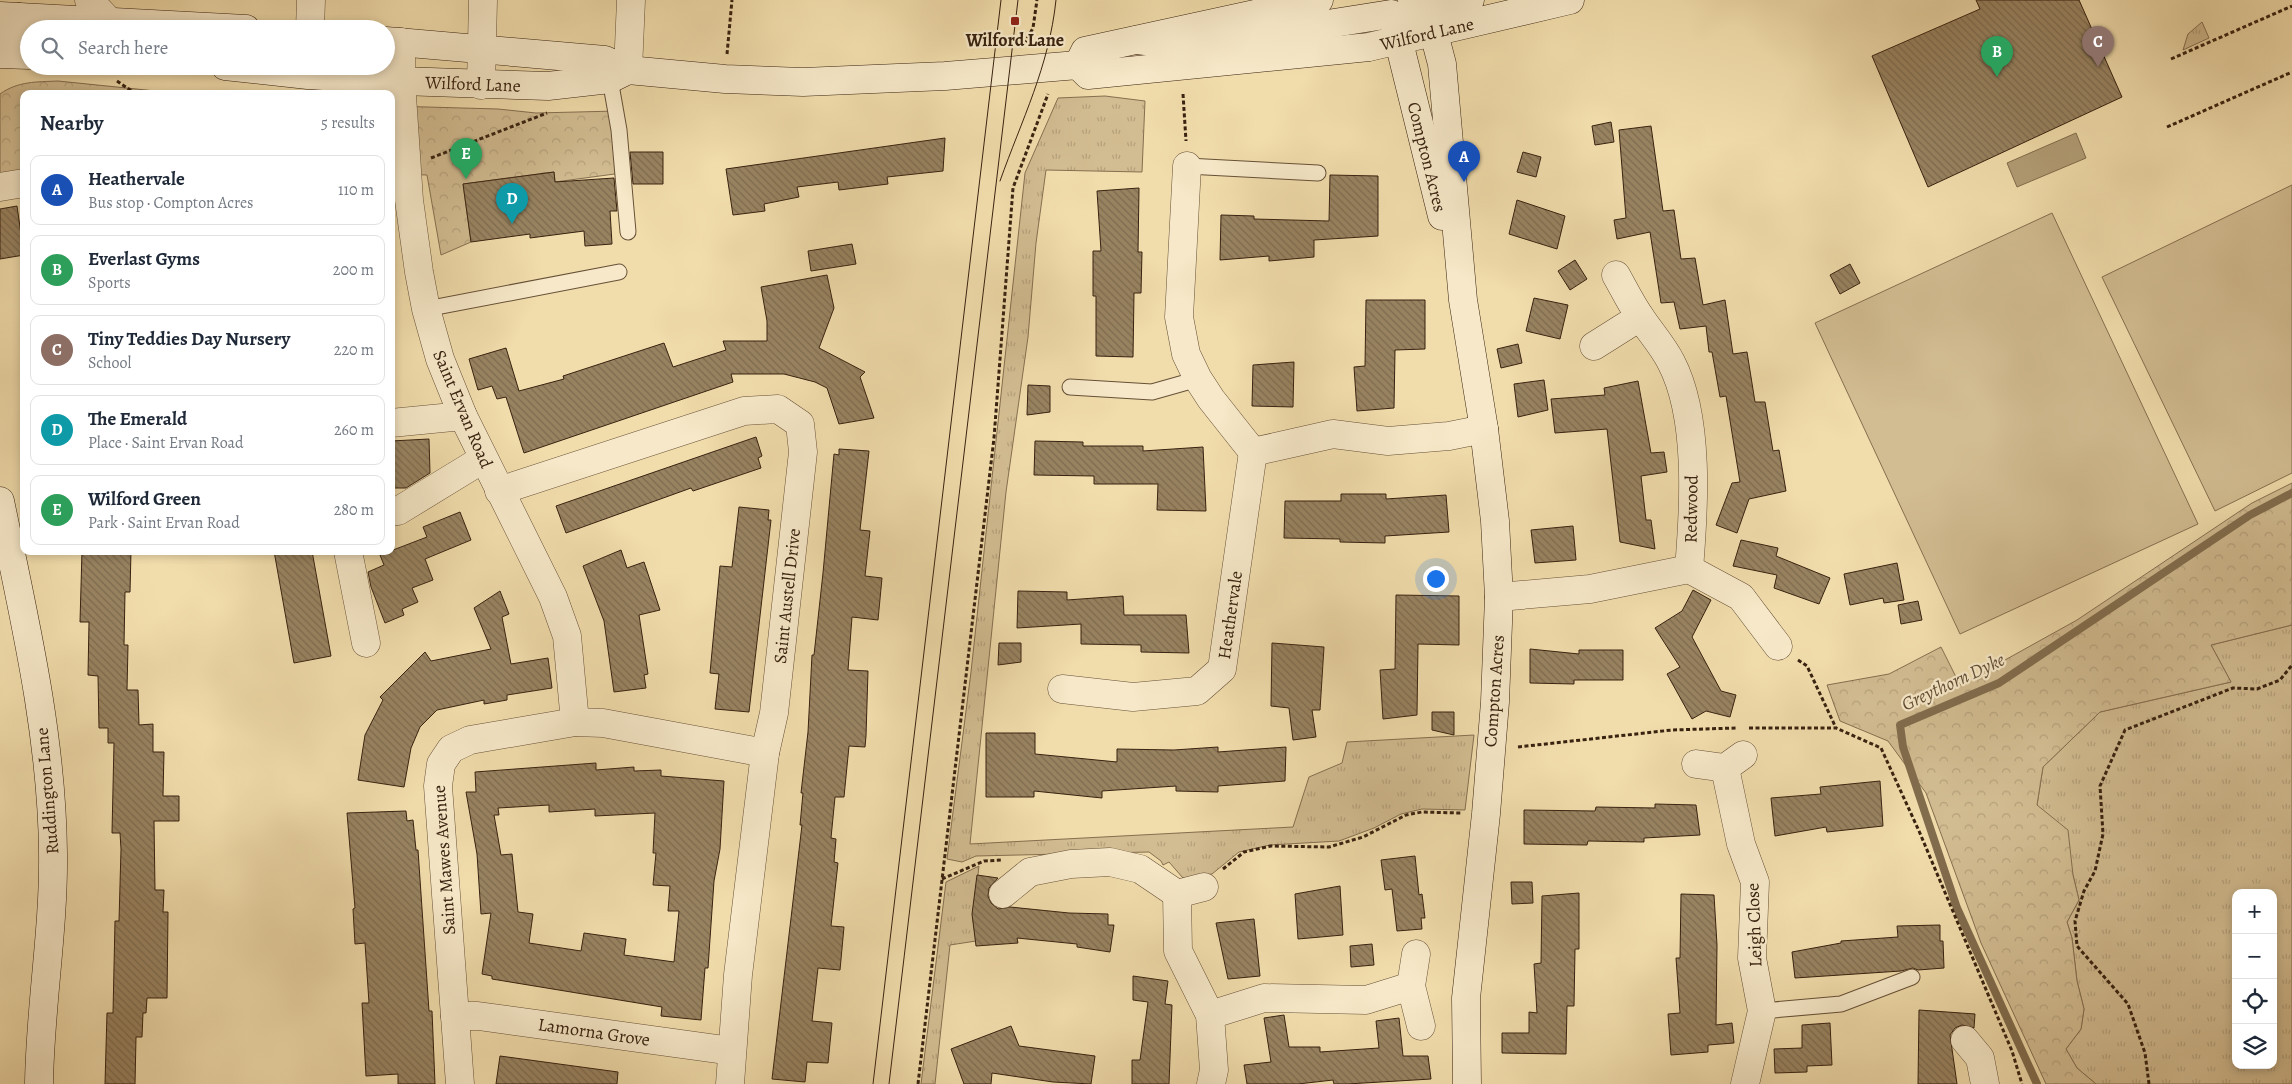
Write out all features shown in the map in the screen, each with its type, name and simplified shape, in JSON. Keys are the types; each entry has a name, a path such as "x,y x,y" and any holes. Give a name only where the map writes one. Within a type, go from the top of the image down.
{"street":[{"path":"89,0 108,20"},
{"path":"310,0 310,20"},
{"path":"481,85 483,0"},
{"path":"619,75 631,0"},
{"path":"1078,65 1085,51 1319,0"},
{"path":"1137,40 1188,46 1470,0"},
{"name":"Wilford Lane","path":"345,75 400,81 548,86 619,75 803,82 1009,72 1078,65 1088,75 1369,47 1398,40 1413,9 1570,0"},
{"name":"Compton Acres","path":"1413,9 1398,40 1463,300"},
{"name":"Compton Acres","path":"1413,9 1442,64 1463,300 1484,429 1495,521 1499,597 1495,702 1486,814 1466,998 1467,1084"},
{"path":"0,48 16,11 108,20"},
{"name":"Wilford Lane","path":"395,42 605,60 619,75"},
{"name":"Saint Ervan Road","path":"395,48 400,81 406,163 402,201 426,309 440,360 463,416 553,597 567,636 575,722"},
{"path":"0,54 20,55"},
{"path":"1187,166 1179,317 1186,354 1198,379 1211,399 1253,452 1333,434 1388,441 1449,436 1484,429"},
{"path":"0,187 20,184"},
{"name":"Redwood","path":"1499,597 1590,589 1689,569 1694,508 1693,474 1683,394 1672,363 1640,317 1616,274"},
{"path":"1594,346 1640,317"},
{"name":"Saint Austell Drive","path":"499,491 744,411 778,409 800,424 802,462 774,713 765,753 738,975 730,1084"},
{"path":"395,423 463,416"},
{"name":"Heathervale","path":"1062,689 1133,698 1197,691 1222,669 1253,452"},
{"path":"395,511 483,458"},
{"name":"Ruddington Lane","path":"0,501 36,692 51,810 51,914 38,1084"},
{"path":"349,555 366,643"},
{"path":"1689,569 1741,597 1778,646"},
{"name":"Saint Mawes Avenue","path":"460,1084 438,786 440,764 451,749 470,740 575,722 603,723 765,753"},
{"name":"Leigh Close","path":"1696,764 1734,761 1741,844 1755,882 1752,958 1762,1011 1745,1084"},
{"path":"1003,894 1030,872 1071,864 1110,862 1140,869 1177,894 1204,887"},
{"path":"1177,894 1178,951 1210,1015 1214,1070 1210,1084"},
{"path":"1416,954 1411,986 1421,1026"},
{"path":"1210,1015 1264,998 1366,1000 1411,986"},
{"name":"Lamorna Grove","path":"455,1016 478,1016 732,1051"},
{"path":"1965,1040 1980,1058 1985,1084"}],"lane":[{"path":"619,75 619,130 628,232"},
{"path":"1187,166 1318,173"},
{"path":"426,309 619,272"},
{"path":"1070,386 1152,392 1198,379"},
{"path":"1762,1011 1840,1004 1912,977"}],"path":[{"path":"724,79 732,0"},
{"path":"1021,49 1034,28 1036,0"},
{"path":"2171,59 2292,6"},
{"path":"2167,127 2292,72"},
{"path":"118,81 130,90"},
{"path":"918,1084 994,438 1013,188 1050,89"},
{"path":"1183,94 1187,166"},
{"path":"406,163 423,161 552,111"},
{"path":"1778,646 1807,666 1836,728"},
{"path":"2149,1084 2145,1053 2128,1004 2077,946 2075,922 2084,891 2095,871 2103,834 2100,786 2125,730 2233,688 2257,689 2280,680 2292,665"},
{"path":"1490,750 1672,730 1836,728 1881,748 1919,831 2012,1051 2022,1084"},
{"path":"1204,887 1244,852 1271,846 1329,846 1363,837 1406,815 1422,812 1486,814"}],"green space":[{"path":"2202,22 2209,38 2183,50 2188,34"},
{"path":"58,81 146,90 20,90 20,171 0,177 0,94 21,84"},
{"path":"1105,96 1145,101 1142,172 1046,170 1036,243 1028,337 1006,492 970,844 1293,827 1309,777 1342,763 1347,742 1474,735 1465,810 1422,809 1401,814 1374,828 1339,841 1270,845 1239,852 1212,874 1183,878 1169,862 1163,865 1161,861 1149,852 976,856 962,862 947,859 971,672 1025,173 1058,98"},
{"path":"395,106 498,109 536,113 617,111 622,173 555,182 554,172 463,184 471,242 441,255 427,175 395,174"},
{"path":"2292,185 2292,473 2215,511 2102,277"},
{"path":"2052,213 2198,524 1960,634 1815,323"},
{"path":"2292,483 2292,625 2211,645 2231,682 2100,712 2043,767 2037,805 2068,830 2073,875 2079,900 2067,922 2072,938 2077,981 2084,1009 2081,1029 2066,1049 2077,1068 2096,1084 2046,1084 1981,943 1926,793 1888,741 1840,721 1827,685 1889,674 1941,647 1960,685 2077,620 2252,503"},
{"path":"2292,625 2292,1084 2096,1084 2077,1068 2066,1049 2081,1029 2084,1009 2077,981 2072,938 2067,922 2079,900 2073,875 2037,805 2043,767 2100,712 2231,682 2211,645"},
{"path":"979,866 973,920 976,941 950,945 935,1084 921,1084 946,882"}],"shaded area":[{"path":"2076,133 2086,158 2017,187 2007,163"}],"building":[{"path":"1976,0 2079,0 2122,97 1928,187 1872,56 1980,9"},
{"path":"1611,122 1614,142 1595,145 1592,126"},
{"path":"1651,126 1663,211 1674,210 1681,259 1695,258 1703,305 1725,300 1733,354 1747,352 1755,402 1765,402 1773,451 1779,450 1786,491 1749,499 1737,533 1716,525 1732,483 1740,482 1726,396 1720,397 1712,352 1709,352 1706,326 1680,329 1674,302 1661,303 1650,232 1617,239 1614,220 1626,218 1619,130"},
{"path":"945,138 943,171 887,177 888,184 839,190 838,182 797,187 799,197 764,204 765,211 733,215 726,169"},
{"path":"630,152 663,152 663,184 633,184"},
{"path":"1523,152 1541,157 1536,177 1517,172"},
{"path":"554,172 555,182 614,178 617,211 610,211 612,244 585,246 584,231 530,238 530,234 471,242 463,184"},
{"path":"1330,175 1378,176 1378,236 1314,240 1314,257 1269,261 1269,256 1220,260 1221,215 1254,216 1254,219 1329,221"},
{"path":"1139,188 1138,252 1142,252 1141,293 1134,293 1133,357 1096,356 1096,296 1093,296 1093,251 1101,251 1097,191"},
{"path":"1517,200 1565,216 1557,249 1509,234"},
{"path":"17,206 20,227 20,256 0,259 0,209"},
{"path":"852,244 856,264 811,271 808,251"},
{"path":"1575,260 1587,279 1570,290 1558,271"},
{"path":"1850,264 1860,283 1840,294 1830,275"},
{"path":"827,275 834,308 819,348 865,372 860,377 874,418 839,424 827,388 815,382 784,374 731,374 733,382 524,453 506,397 497,399 492,386 478,390 469,359 506,348 519,391 564,379 563,376 664,343 673,367 726,350 723,341 767,341 767,321 761,287"},
{"path":"1534,298 1568,305 1560,339 1526,331"},
{"path":"1366,300 1425,300 1425,349 1395,350 1394,408 1357,411 1354,367 1365,366"},
{"path":"1518,344 1522,363 1501,368 1497,349"},
{"path":"1294,362 1293,407 1252,406 1253,365"},
{"path":"1544,380 1548,410 1518,417 1514,384"},
{"path":"1638,381 1651,453 1664,452 1667,472 1641,476 1646,520 1651,520 1655,549 1620,542 1607,429 1555,433 1551,399 1605,395 1604,388"},
{"path":"1028,385 1050,386 1050,412 1027,415"},
{"path":"756,437 762,456 758,458 761,468 693,491 691,488 566,533 556,506"},
{"path":"429,439 430,473 406,488 395,488 395,441"},
{"path":"1035,441 1083,442 1083,446 1143,446 1143,451 1203,447 1206,511 1157,510 1158,484 1094,484 1094,476 1034,475"},
{"path":"839,449 869,451 860,530 870,531 865,576 882,578 878,620 852,617 848,670 868,671 865,747 849,746 844,797 835,797 831,838 836,839 834,862 838,863 831,926 844,927 840,970 818,968 812,1021 832,1023 828,1063 807,1062 805,1082 772,1079 802,825 800,825 803,793 801,793 808,732 812,655 814,655 823,573 834,454 839,455"},
{"path":"1341,494 1386,494 1386,499 1446,495 1449,532 1385,536 1385,543 1340,542 1340,539 1284,538 1285,501 1341,501"},
{"path":"739,507 769,510 768,520 771,520 749,712 715,709 719,674 710,673 720,566 732,567"},
{"path":"460,512 471,540 425,559 433,580 412,588 418,602 402,609 404,615 385,623 371,587 368,572 384,565 380,555 395,555 395,549 427,537 423,527"},
{"path":"1573,526 1576,560 1535,563 1531,530"},
{"path":"1741,540 1778,548 1776,556 1830,578 1819,604 1774,588 1777,575 1733,566"},
{"path":"621,550 627,568 644,562 660,610 639,615 648,674 644,675 646,688 614,692 604,621 583,566"},
{"path":"82,555 131,555 130,592 125,592 124,645 128,645 127,690 138,690 139,725 153,724 153,752 164,752 163,796 179,796 179,821 154,821 155,890 164,890 163,912 168,912 167,998 147,998 146,1013 143,1013 142,1037 136,1037 135,1084 105,1084 107,1013 113,1013 115,921 119,921 121,849 120,833 112,833 114,743 108,743 108,728 99,728 98,676 88,675 89,622 80,622"},
{"path":"275,555 313,555 331,656 294,663"},
{"path":"1897,563 1904,600 1884,603 1883,598 1850,605 1844,574"},
{"path":"1693,590 1711,600 1692,637 1721,691 1736,695 1730,717 1706,711 1692,719 1667,674 1680,667 1655,628 1682,611"},
{"path":"500,591 509,614 502,617 511,664 548,658 552,688 507,695 507,700 484,704 484,700 437,710 420,727 411,748 404,787 358,780 365,735 383,700 380,697 425,652 431,661 491,649 474,608"},
{"path":"1018,591 1067,592 1067,600 1123,596 1124,615 1186,615 1189,653 1141,652 1141,645 1081,644 1081,624 1017,628"},
{"path":"1396,595 1459,596 1459,645 1418,644 1417,715 1383,719 1380,670 1395,669"},
{"path":"1918,601 1922,620 1901,624 1898,605"},
{"path":"999,643 1021,643 1021,662 998,665"},
{"path":"1272,643 1324,647 1320,710 1312,710 1316,737 1293,740 1289,708 1271,706"},
{"path":"1530,649 1579,654 1579,650 1623,650 1623,680 1574,680 1574,684 1530,683"},
{"path":"1432,712 1454,712 1454,735 1432,730"},
{"path":"986,733 1035,733 1035,754 1117,762 1117,749 1174,750 1218,747 1218,752 1286,747 1285,781 1218,786 1218,792 1176,791 1176,786 1102,791 1102,798 1034,791 1034,797 986,797"},
{"path":"596,763 596,770 634,767 634,771 661,770 661,776 724,781 720,849 714,881 708,968 705,968 701,1020 661,1016 662,1007 492,979 492,976 482,974 491,913 481,914 477,854 466,792 476,792 475,772","holes":["549,805 549,812 595,809 595,816 655,813 653,853 656,853 653,885 670,886 668,911 679,911 674,962 624,955 626,939 584,933 581,951 529,943 533,914 518,912 512,854 501,855 494,815 499,815 498,808"]},
{"path":"1880,781 1883,826 1827,832 1826,827 1775,836 1771,798 1821,794 1820,787"},
{"path":"1655,804 1696,805 1700,835 1644,838 1644,842 1588,841 1587,845 1524,844 1524,810 1595,811 1596,807 1655,808"},
{"path":"406,811 407,821 413,820 416,850 418,850 429,1011 432,1011 435,1084 398,1084 398,1074 366,1076 362,1003 369,1003 365,943 355,944 353,909 355,908 347,813"},
{"path":"1415,856 1419,895 1422,894 1425,918 1421,918 1422,929 1397,931 1392,889 1385,890 1381,860"},
{"path":"977,875 998,878 989,888 988,896 991,903 998,909 1010,907 1069,913 1108,914 1108,925 1114,925 1110,952 1077,947 1077,944 1017,938 1018,943 976,946 972,914"},
{"path":"1511,882 1532,882 1533,903 1512,904"},
{"path":"1340,886 1343,935 1298,939 1295,894"},
{"path":"1579,893 1579,949 1575,949 1574,1006 1567,1006 1566,1054 1502,1053 1502,1033 1529,1033 1529,1012 1537,1013 1534,964 1541,963 1542,896"},
{"path":"1681,894 1714,895 1717,945 1716,1025 1732,1023 1734,1043 1708,1045 1708,1052 1671,1055 1668,1014 1680,1013 1676,958 1680,958"},
{"path":"1254,919 1260,976 1228,979 1216,923"},
{"path":"1940,925 1940,941 1943,941 1944,968 1918,970 1913,968 1901,971 1795,978 1792,952 1841,943 1841,941 1898,937 1897,926"},
{"path":"1372,944 1374,965 1351,967 1350,946"},
{"path":"1133,976 1168,981 1165,1004 1172,1005 1169,1084 1132,1084 1132,1060 1140,1060 1148,1002 1133,1000"},
{"path":"1919,1010 1975,1014 1974,1028 1962,1025 1955,1028 1950,1035 1957,1084 1918,1084"},
{"path":"1284,1015 1289,1047 1320,1047 1320,1052 1379,1048 1376,1021 1399,1018 1403,1056 1428,1056 1431,1079 1347,1084 1334,1084 1333,1080 1298,1084 1247,1084 1244,1065 1271,1062 1264,1018"},
{"path":"1830,1023 1832,1065 1807,1066 1807,1072 1775,1073 1774,1049 1802,1048 1802,1025"},
{"path":"1011,1026 1019,1046 1095,1056 1091,1084 1053,1082 992,1073 991,1084 964,1084 951,1049"},
{"path":"500,1056 618,1072 617,1084 496,1084"}],"waterway":[{"name":"Greythorn Dyke","path":"2037,1084 1957,908 1903,747 1900,725 1999,683 2250,515 2292,493"}],"tram line":[{"path":"873,1084 1001,0"},
{"path":"889,1084 1018,0"},
{"path":"1000,181 1041,70 1056,0"}],"place":[{"name":"Wilford Lane","path":"1015,21"},
{"name":"Tiny Teddies Day Nursery","path":"2098,67"},
{"name":"Everlast Gyms","path":"1997,77"},
{"name":"Wilford Green","path":"466,179"},
{"name":"Heathervale","path":"1464,182"},
{"name":"The Emerald","path":"512,224"}]}
